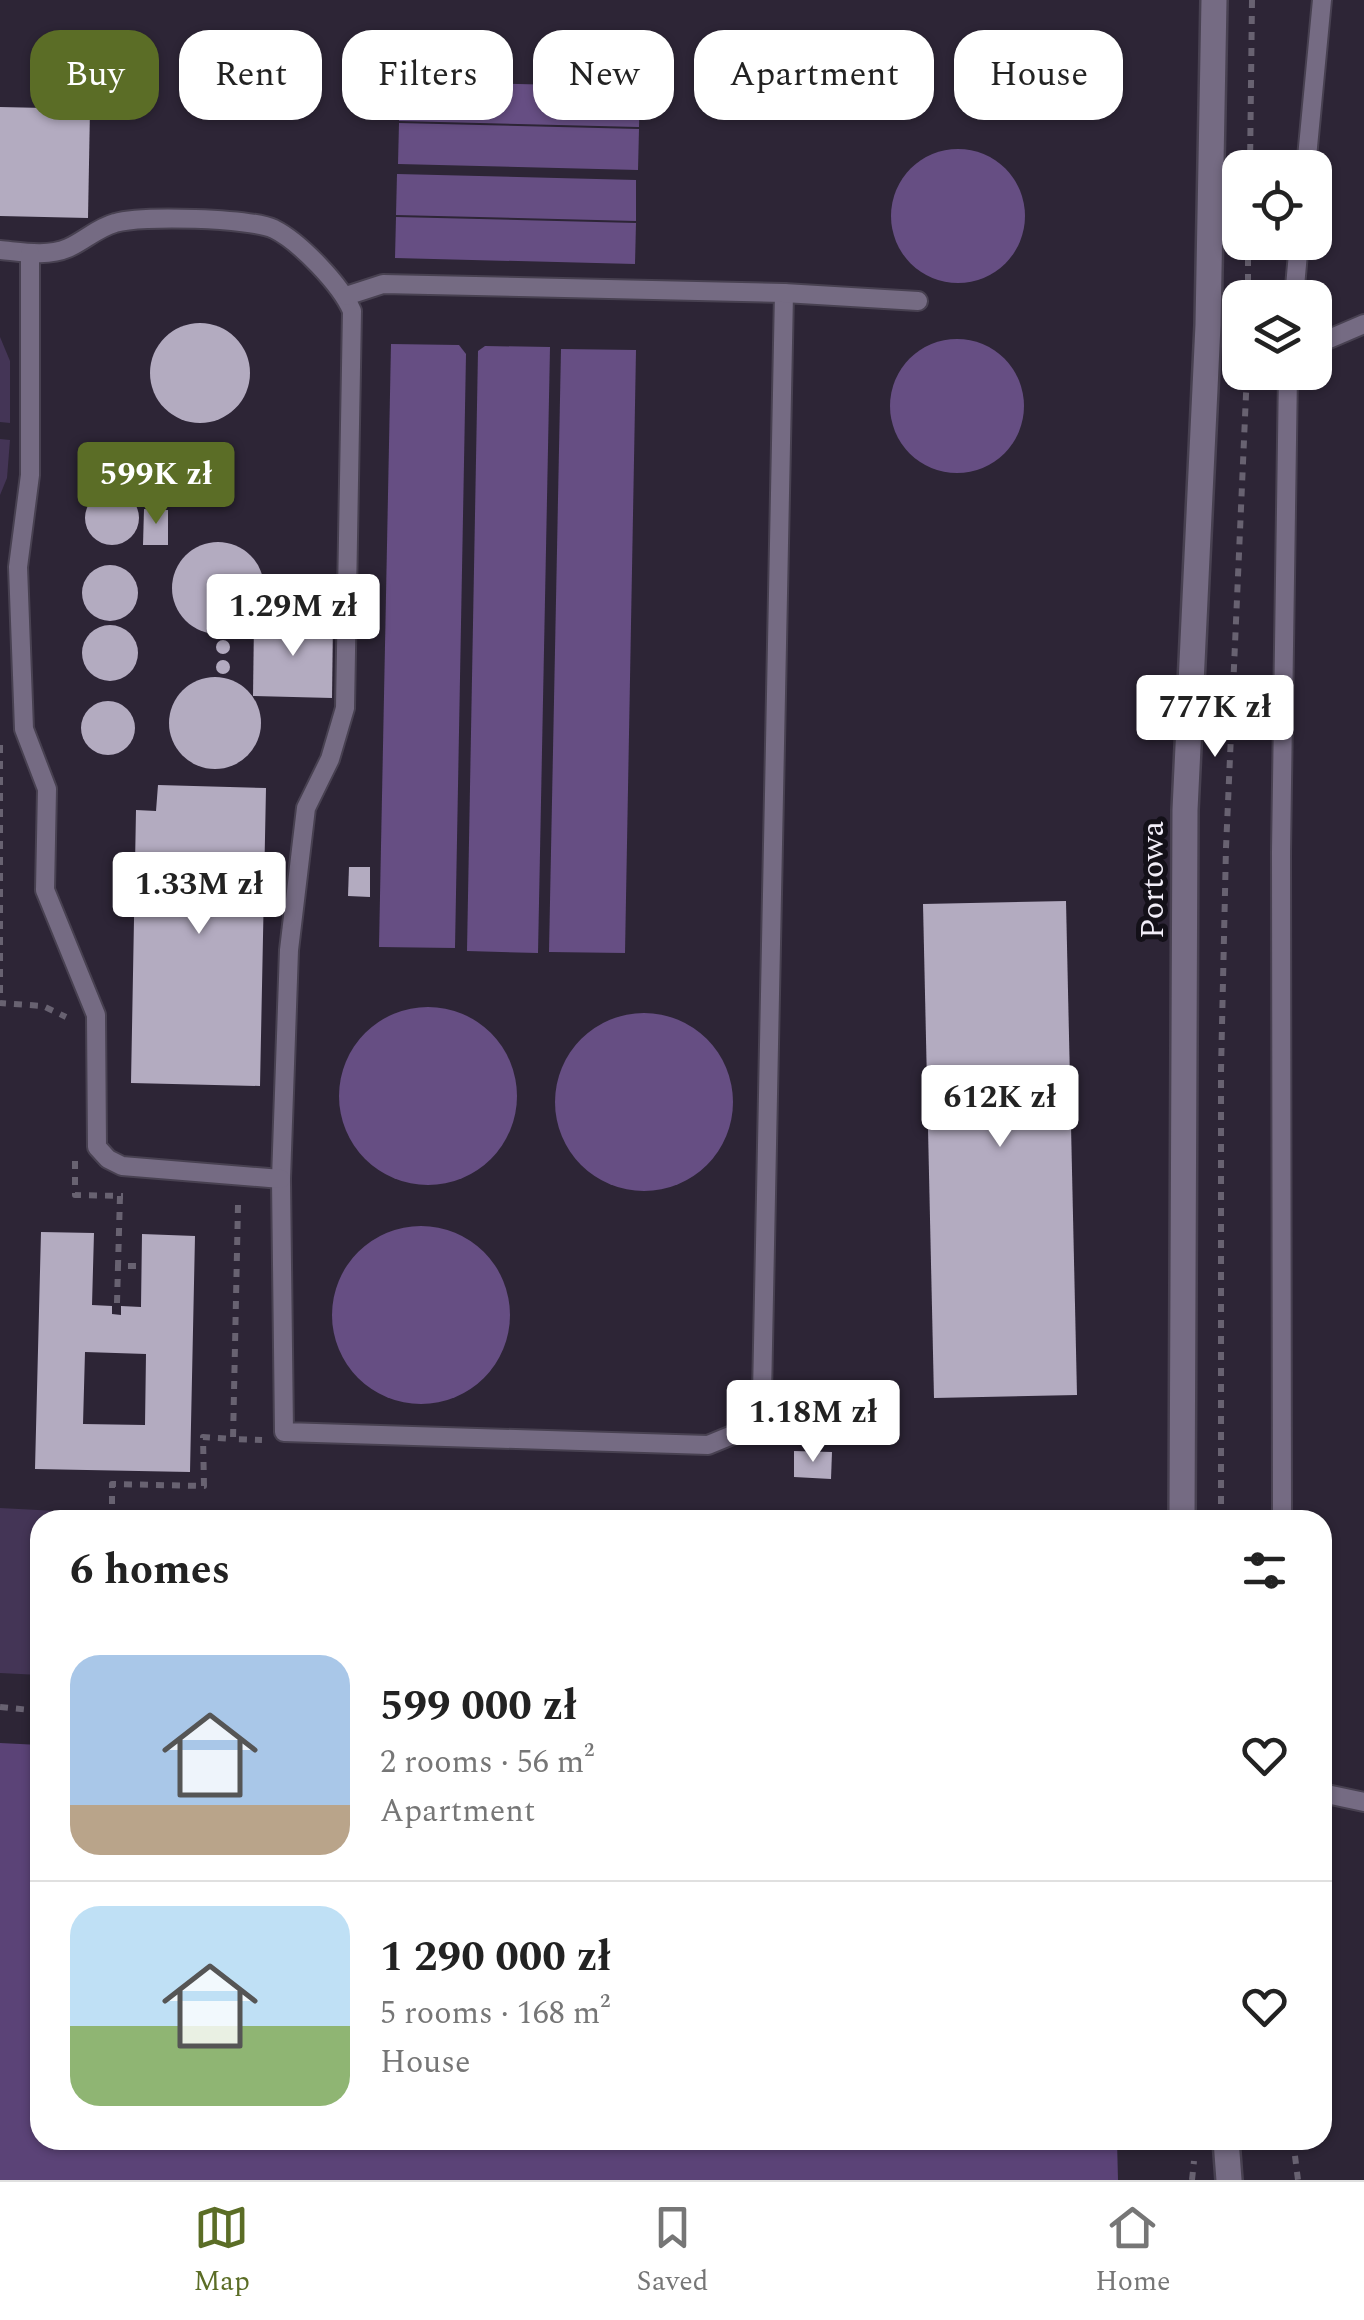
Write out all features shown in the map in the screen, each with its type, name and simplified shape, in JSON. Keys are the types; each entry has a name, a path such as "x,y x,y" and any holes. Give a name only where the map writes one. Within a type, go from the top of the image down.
{"street":[{"name":"Portowa","path":"1182,1510 1185,810 1208,325 1214,0"},
{"path":"1227,2150 1230,2180"}],"lane":[{"path":"1308,150 1322,0"},
{"path":"0,250 50,254 115,223 144,218 263,225 296,244 346,296 354,329 345,708 330,760 306,808 290,950 281,1179 284,1432 708,1446 742,1431 762,1395 784,294"},
{"path":"30,252 30,475 9,566 24,728 48,790 45,890 96,1015 98,1147 108,1159 122,1166 281,1179"},
{"path":"346,296 383,284 918,301"},
{"path":"1332,338 1364,324"},
{"path":"1282,1510 1281,852 1288,390"},
{"path":"1332,1795 1364,1802"}],"path":[{"path":"1250,150 1252,0"},
{"path":"1221,1510 1226,885 1246,390"},
{"path":"117,1303 120,1196"},
{"path":"232,1439 238,1205"},
{"path":"118,1266 142,1266"},
{"path":"112,1510 112,1484 204,1486 203,1437 270,1440 284,1432"},
{"path":"0,1707 30,1710"},
{"path":"1294,2150 1298,2180"}],"shaded area":[{"path":"513,84 533,84 533,120 639,120 639,127 399,121 513,120"},
{"path":"399,123 639,129 638,170 398,164"},
{"path":"958,149 984,154 1006,168 1020,190 1025,216 1020,242 1006,264 984,278 958,283 932,278 910,264 896,242 891,216 896,190 910,168 932,154"},
{"path":"397,174 636,180 636,221 396,215"},
{"path":"396,217 636,223 635,264 395,258"},
{"path":"0,337 10,361 10,423 0,422"},
{"path":"957,339 983,344 1005,358 1019,380 1024,406 1019,432 1005,454 983,468 957,473 931,468 909,454 895,432 890,406 895,380 909,358 931,344"},
{"path":"391,344 459,345 466,354 455,948 379,947"},
{"path":"485,346 550,347 538,953 467,951 478,351"},
{"path":"561,349 636,350 625,953 549,952"},
{"path":"0,439 10,440 7,478 0,495"},
{"path":"428,1007 462,1014 491,1033 510,1062 517,1096 510,1130 491,1159 462,1178 428,1185 394,1178 365,1159 346,1130 339,1096 346,1062 365,1033 394,1014"},
{"path":"644,1013 678,1020 707,1039 726,1068 733,1102 726,1136 707,1165 678,1184 644,1191 610,1184 581,1165 562,1136 555,1102 562,1068 581,1039 610,1020"},
{"path":"421,1226 455,1233 484,1252 503,1281 510,1315 503,1349 484,1378 455,1397 421,1404 387,1397 358,1378 339,1349 332,1315 339,1281 358,1252 387,1233"},
{"path":"0,1508 38,1510 30,1510 30,1674 0,1673"},
{"path":"0,1743 30,1744 30,2150 1117,2150 1118,2180 0,2180"}],"building":[{"path":"0,107 30,108 30,120 90,120 88,218 0,216"},
{"path":"200,323 219,326 236,337 247,354 247,392 236,409 219,420 200,423 181,420 164,409 153,392 150,373 153,354 164,337 181,326"},
{"path":"112,491 131,499 139,518 131,537 112,545 93,537 85,518 93,499"},
{"path":"144,509 168,510 168,545 143,545"},
{"path":"218,542 236,545 251,555 261,570 261,606 251,621 236,631 218,634 200,631 185,621 175,606 172,588 175,570 185,555 200,545"},
{"path":"110,565 129,574 138,593 129,612 110,621 91,612 82,593 91,574"},
{"path":"254,621 333,622 332,698 253,696"},
{"path":"110,625 129,634 138,653 129,672 110,681 91,672 82,653 91,634"},
{"path":"223,640 230,647 223,654 216,647"},
{"path":"223,660 230,667 223,674 216,667"},
{"path":"215,677 233,680 248,690 258,705 258,741 248,756 233,766 215,769 197,766 182,756 172,741 169,723 172,705 182,690 197,680"},
{"path":"108,701 127,709 135,728 127,747 108,755 89,747 81,728 89,709"},
{"path":"158,785 266,788 260,1086 131,1083 136,810 156,811"},
{"path":"349,867 370,867 370,897 348,896"},
{"path":"1066,901 1077,1395 934,1398 923,904"},
{"path":"41,1232 94,1233 92,1305 112,1306 112,1314 121,1315 121,1306 141,1307 142,1234 195,1236 190,1472 35,1469","holes":["85,1352 146,1354 145,1425 83,1424"]},
{"path":"794,1451 832,1452 831,1479 794,1477"}]}
